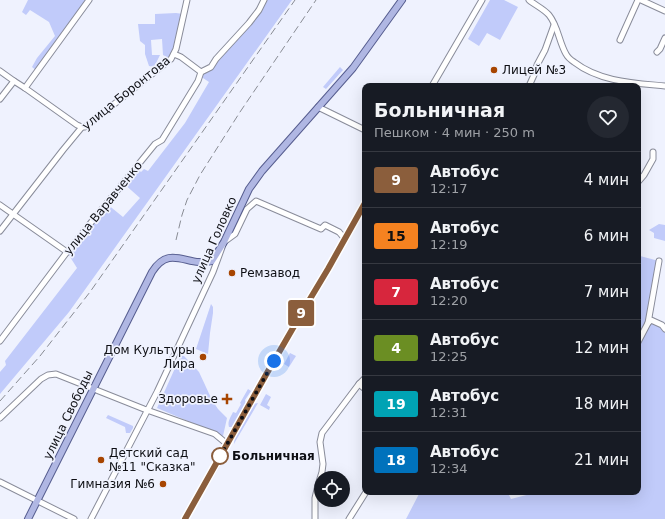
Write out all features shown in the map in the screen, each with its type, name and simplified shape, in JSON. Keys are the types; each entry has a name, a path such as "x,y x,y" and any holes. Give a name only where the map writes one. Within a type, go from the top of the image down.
{"main road":[{"name":"улица Головко","path":"224,242 249,189 262,171 353,68 402,0"},
{"name":"улица Свободы","path":"28,519 152,272 157,265 166,258 172,257 202,262 212,261 224,242"}],"street":[{"path":"25,88 89,0"},
{"name":"улица Боронтова","path":"0,231 82,127 89,124 170,59 174,54 187,0"},
{"name":"улица Варавченко","path":"0,340 68,252 156,144 162,140 198,81 201,72 211,68 216,60 249,23 259,10 264,0"},
{"path":"434,83 482,0"},
{"path":"529,0 548,14 554,24 560,44 567,56 582,68 601,77 636,83"},
{"path":"620,40 640,0 665,11"},
{"path":"530,83 537,65 545,50 554,24"},
{"path":"657,52 665,38"},
{"path":"174,54 181,57 201,72"},
{"path":"0,71 82,127"},
{"path":"0,99 14,81"},
{"path":"641,84 665,86"},
{"path":"318,107 362,129"},
{"path":"641,178 653,159 653,152"},
{"path":"224,242 235,234 247,209 256,201 321,229 325,225 339,232 345,239"},
{"path":"0,205 68,252"},
{"path":"185,519 226,444 362,208"},
{"name":"улица Головко","path":"91,519 188,326 213,272 224,242"},
{"path":"641,336 648,323 659,261"},
{"path":"648,323 651,320 662,325 665,329"},
{"path":"0,418 41,379 48,375 56,374 147,410 215,434 226,444"},
{"path":"315,519 315,498 323,464 320,442 322,433 362,381"},
{"path":"359,384 362,387"},
{"path":"0,482 74,519"},
{"path":"350,519 364,495"}],"shaded area":[{"path":"28,0 89,0 37,71 32,67 37,58 55,36 49,22 30,10 26,15 22,12"},
{"path":"264,0 292,0 69,312 0,394 0,372 6,365 5,361 77,268 67,252 107,204 123,217 140,198 123,183 136,168 141,172 144,169 148,171 185,123 209,82 200,76 226,50"},
{"path":"490,0 504,0 518,7 500,40 487,33 479,46 468,39"},
{"path":"155,14 183,14 176,49 171,59 163,55 162,39 151,40 152,55 160,55 154,67 149,66 145,54 145,45 140,41 138,24 155,24"},
{"path":"340,67 343,70 326,89 323,87"},
{"path":"659,224 665,225 665,241 654,238 654,233 649,230"},
{"path":"641,256 659,261 652,300 651,320 665,329 665,519 406,519 418,495 509,495 511,499 526,495 641,495"},
{"path":"211,304 213,307 213,313 208,354 196,349"},
{"path":"290,353 296,356 289,367 284,364"},
{"path":"181,355 184,356 199,372 212,400 227,418 223,436 157,408"},
{"path":"248,389 251,391 245,400 246,404 233,427 229,427 229,421 233,412 236,413"},
{"path":"266,394 271,397 267,405 270,407 269,410 260,405"},
{"path":"258,403 234,444 234,439 243,418 252,404"},
{"path":"108,415 133,426 130,433 126,433 125,427 106,418"},
{"path":"217,462 221,464 189,519 185,519"}],"railway":[{"path":"0,401 40,356 90,292 295,0"},
{"path":"176,240 187,200 200,175 240,112 316,0"}],"bus line":[{"name":"9","path":"185,519 226,444 362,208"}],"place":[{"name":"Лицей №3","path":"494,70"},
{"name":"Ремзавод","path":"232,273"},
{"name":"Дом Культуры Лира","path":"203,357"},
{"name":"Здоровье","path":"227,399"},
{"name":"Больничная","path":"220,456"},
{"name":"Детский сад №11 \"Сказка\"","path":"101,460"},
{"name":"Гимназия №6","path":"163,484"}],"route":[{"path":"220,456 217,462 274,361"}]}
